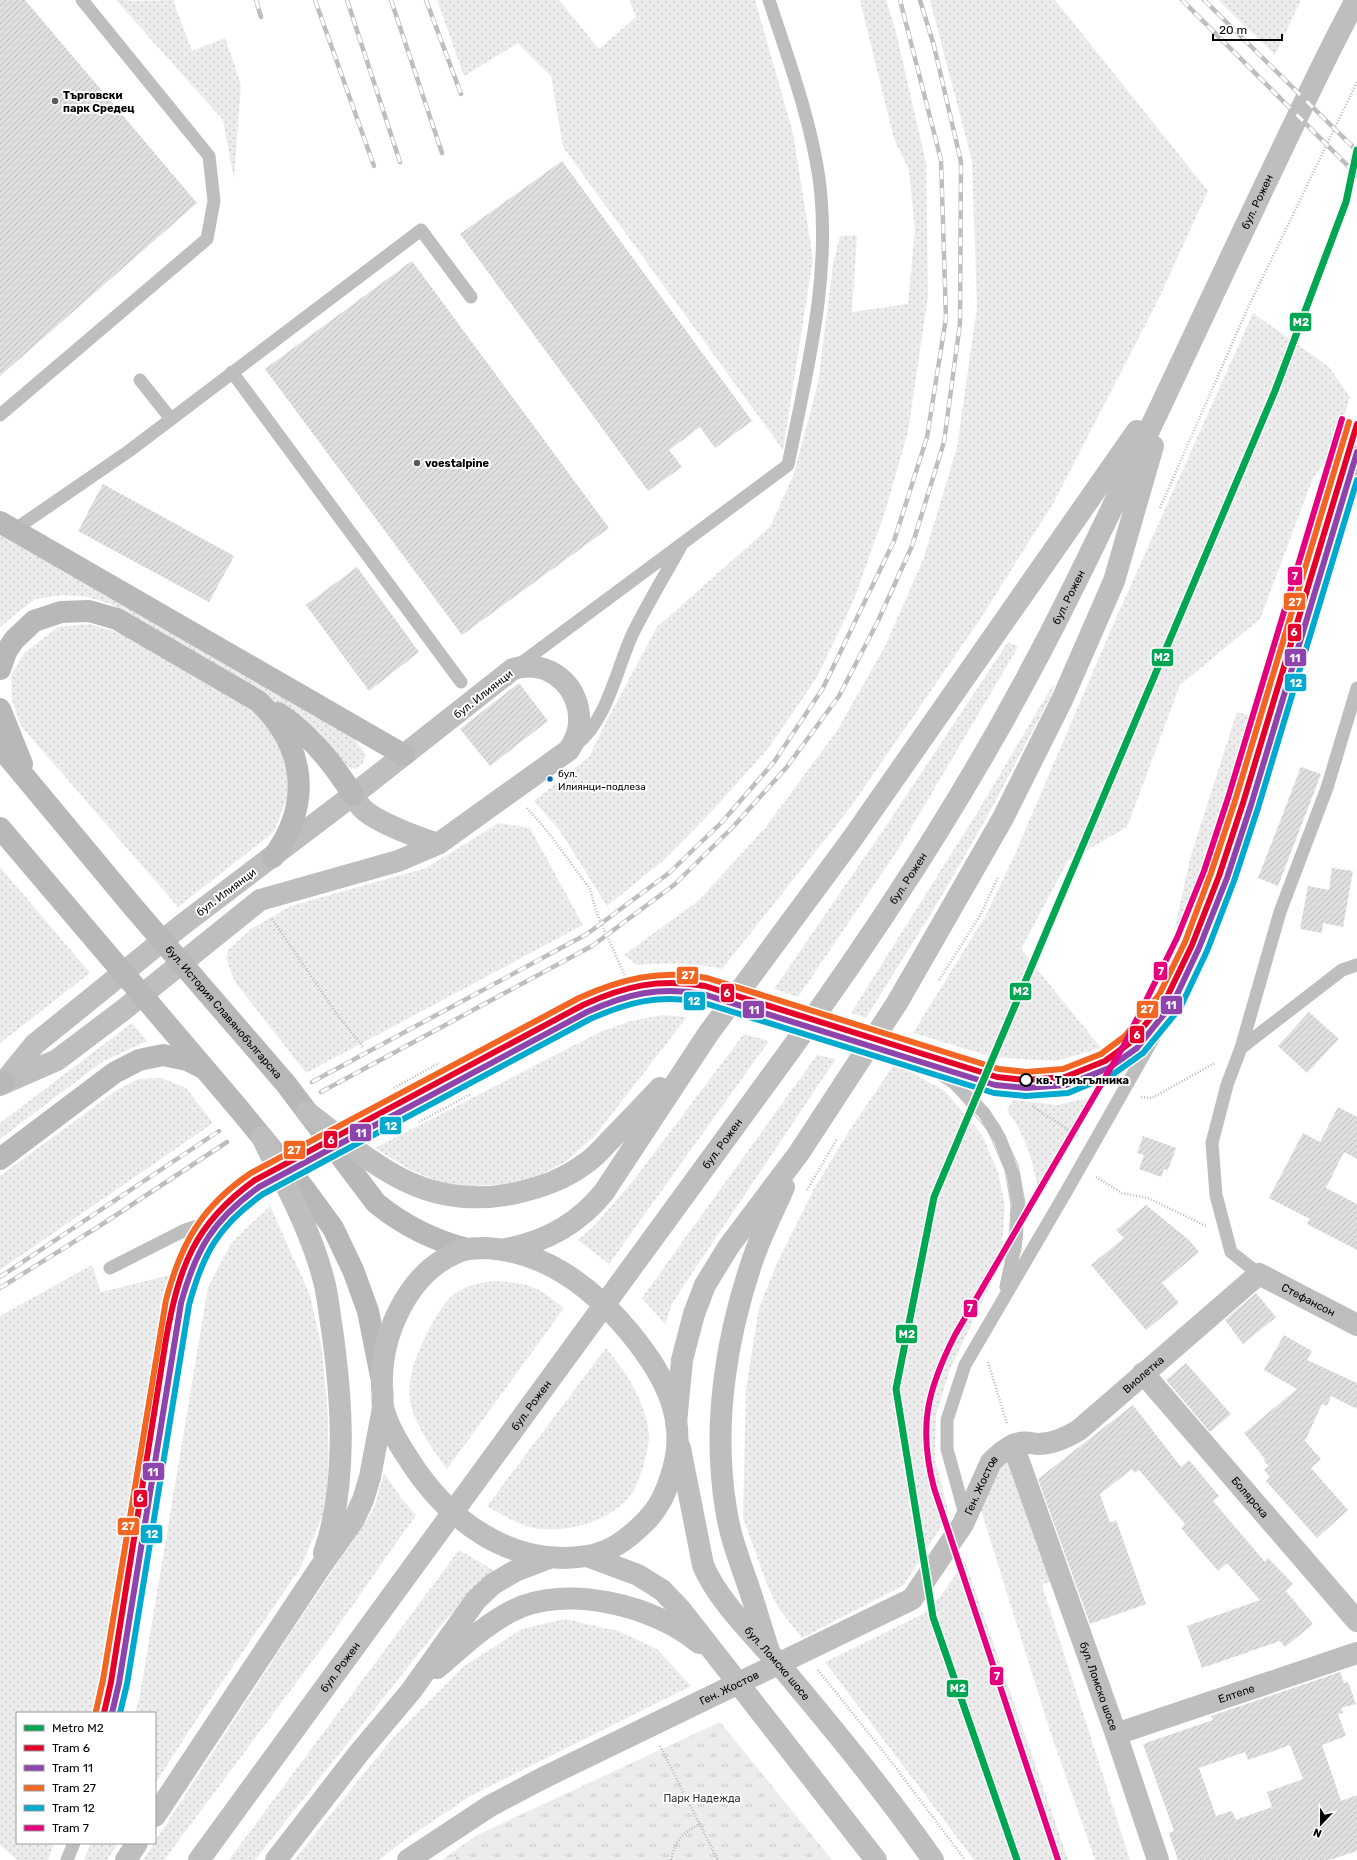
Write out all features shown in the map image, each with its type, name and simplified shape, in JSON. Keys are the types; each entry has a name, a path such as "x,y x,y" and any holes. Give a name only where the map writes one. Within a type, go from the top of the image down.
{"main road":[{"name":"бул. Рожен","path":"1344,22 1352,0"},
{"name":"бул. Рожен","path":"199,1860 786,1056 838,984 922,860 1000,728 1073,589 1214,291 1356,0"},
{"name":"бул. Рожен","path":"506,1249 533,1242 553,1234 570,1225 595,1203 704,1040 852,840 1172,381"},
{"name":"бул. Рожен","path":"677,1431 682,1360 694,1314 705,1285 729,1246 799,1153 897,1003 1003,818 1040,746 1089,641 1114,581 1172,381"},
{"path":"7,526 404,755"},
{"path":"0,669 6,652 14,640 34,621 61,612 89,611 117,619 243,691 286,718 323,752 339,773 362,809 416,836 438,844"},
{"name":"бул. Илиянци","path":"525,665 537,667 549,671 559,677 568,686 575,698 579,711 577,731 569,750 438,844 398,861 260,900 122,1011 57,1060 1,1083 35,1044 182,925 273,857 513,669 525,665"},
{"path":"243,691 258,701 274,718 290,743 296,760 299,789 296,811 291,828 273,857"},
{"path":"0,709 30,784"},
{"name":"бул. История Славянобългарска","path":"0,747 134,908 286,1084 307,1112 354,1159"},
{"path":"0,828 206,1069 262,1137 297,1191 333,1228 353,1270 368,1311 382,1381 383,1407 375,1456 363,1500 353,1521 319,1569 156,1814"},
{"path":"354,1159 412,1185 452,1197 472,1199 533,1190 553,1182 587,1163 601,1151 704,1040"},
{"path":"0,1159 114,1073 139,1060 163,1055 187,1060 206,1069"},
{"path":"769,1651 733,1544 726,1510 722,1475 722,1405 732,1338 742,1292 754,1254 799,1153"},
{"path":"354,1159 376,1203 395,1219 429,1238 467,1249 506,1249 531,1256 564,1272 588,1289 612,1311 645,1351 665,1384 672,1401 677,1431 677,1460 670,1482 654,1514 629,1538 604,1552 587,1556 549,1558 517,1551 482,1535 452,1512 419,1476 394,1433 383,1407"},
{"path":"297,1191 298,1208 312,1242 324,1282 339,1374 339,1491 330,1538 319,1569"},
{"path":"382,1381 388,1341 399,1311 408,1296 419,1280 432,1269 456,1253 467,1249"},
{"name":"Стефансон","path":"1259,1274 1357,1326"},
{"name":"Виолетка","path":"1013,1445 1024,1442 1039,1444 1054,1442 1079,1430 1259,1274"},
{"name":"Болярска","path":"1143,1373 1357,1621"},
{"name":"бул. Ломско шосе","path":"677,1431 703,1564 708,1576 728,1604 820,1713 905,1820 933,1860"},
{"name":"бул. Ломско шосе","path":"1013,1445 1116,1734 1158,1860"},
{"name":"Ген. Жостов","path":"408,1860 490,1806 541,1779 912,1598 966,1518 991,1462 1013,1445"},
{"path":"587,1556 638,1575 662,1590 681,1610 781,1736 876,1860"},
{"path":"276,1860 359,1753 411,1691 476,1600 493,1584 510,1574 549,1558"},
{"path":"411,1691 476,1634 513,1610 536,1602 565,1598 592,1599 623,1606 668,1623 691,1637 724,1665"},
{"name":"Елтепе","path":"1116,1734 1357,1653"},
{"path":"126,1860 136,1844"}],"lane":[{"path":"0,415 207,239 214,201 209,156 82,0"},
{"path":"513,669 788,465 818,309 823,250 818,177 812,141 769,0"},
{"path":"7,526 129,451 421,230 471,297"},
{"path":"232,372 461,682"},
{"path":"140,380 171,419"},
{"path":"966,1518 947,1449 947,1420 965,1365 1080,1168 1178,995 1205,938 1357,452"},
{"path":"569,750 579,742 594,724 605,702 633,633 683,543"},
{"path":"1259,1274 1231,1252 1215,1188 1212,1143 1227,1085 1241,1048 1280,912 1327,788 1357,688"},
{"path":"1241,1048 1342,970 1357,965"},
{"path":"355,1134 441,1086 596,1004 645,991 690,989 992,1082 1030,1088 1063,1081 1107,1068 1162,1023"},
{"path":"908,1055 953,1082 984,1113 1000,1139 1013,1174 1018,1203 1016,1239 1003,1299"},
{"path":"112,1712 181,1310 202,1246 223,1218 246,1196 260,1186"},
{"path":"110,1268 185,1230 223,1218"},
{"path":"67,1860 74,1844"}],"path":[{"path":"1158,514 1246,312 1357,82"},
{"path":"512,792 548,832 590,889 597,914 625,975"},
{"path":"260,900 334,1010 363,1048"},
{"path":"1121,1096 1152,1098 1241,1048"},
{"path":"394,1088 439,1063"},
{"path":"420,1122 471,1094"},
{"path":"1030,1104 1078,1137"},
{"path":"807,1190 839,1137"},
{"path":"1080,1168 1122,1193 1148,1198 1207,1227"},
{"path":"992,1357 988,1362 1013,1445"},
{"path":"650,1726 701,1823 718,1860"},
{"path":"671,1860 674,1844 686,1831 701,1823"}],"green space":[{"path":"116,0 173,0 192,51 225,38 241,84 234,179 223,120"},
{"path":"437,0 559,0 599,49 636,17 629,0 755,0 793,133 813,259 783,450 563,147 551,76 518,43 464,76"},
{"path":"860,0 886,0 896,32 926,163 928,296 908,432 884,515 853,602 817,677 770,746 715,808 664,860 607,906 560,831 534,801 589,757 657,627 770,527 794,474 818,383 833,264 840,236 857,235 852,312 908,304 915,230 909,170 894,139"},
{"path":"930,0 1055,0 1208,191 1158,300 1054,502 979,621 850,808 722,969 701,965 680,964 637,965 624,955 698,901 765,828 837,731 885,646 923,560 957,448 977,307 972,161"},
{"path":"1218,0 1301,0 1275,55"},
{"path":"1253,313 1329,367 1350,397 1334,449 1313,478 1260,619 1180,685 1127,827 1068,861 1021,949 1101,1048 1056,1061 993,1057 913,1033 986,915 1015,854 1109,634"},
{"path":"0,534 354,738 366,755 362,764 356,769 345,766 320,733 304,719 111,604 88,597 63,595 35,599 0,627"},
{"path":"90,624 126,635 245,703 274,726 287,757 289,793 274,832 178,907 21,726 12,700 11,676 24,653 58,627"},
{"path":"1008,642 1018,647 901,845 798,997 774,989 884,829"},
{"path":"1054,683 1052,694 988,815 938,902 866,1018 851,1013 977,813"},
{"path":"1237,712 1255,717 1229,804 1192,914 1168,959 1191,855"},
{"path":"499,823 530,828 583,925 306,1073 235,982 226,958 228,950 251,929 291,906 426,868"},
{"path":"0,867 90,973 0,1043"},
{"path":"662,1015 687,1017 594,1137 566,1161 535,1178 507,1184 473,1186 443,1184 409,1169 375,1148 600,1032 631,1021"},
{"path":"132,1023 147,1041 102,1062 0,1139 0,1123"},
{"path":"744,1034 769,1041 609,1264 578,1240 594,1226 633,1181"},
{"path":"817,1055 836,1059 692,1273 672,1304 665,1324 642,1298"},
{"path":"894,1065 901,1067 945,1091 982,1135 998,1172 1005,1205 1002,1247 997,1271 950,1369 936,1415 935,1459 949,1514 904,1585 802,1638 779,1609 768,1587 743,1518 746,1389 759,1308 778,1261 814,1189 849,1131"},
{"path":"162,1078 186,1088 213,1123 0,1270 0,1176 117,1090 138,1079"},
{"path":"1092,1097 1039,1193 1024,1139 1007,1110 1013,1100 1058,1105"},
{"path":"270,1206 310,1295 322,1349 328,1418 329,1500 301,1567 194,1723 156,1782 156,1712 135,1712 139,1700 208,1287 232,1242"},
{"path":"92,1265 101,1292 170,1275 105,1689 97,1712 16,1712 16,1844 54,1844 48,1860 17,1860 0,1845 0,1316"},
{"path":"494,1281 516,1283 532,1287 539,1290 564,1308 447,1469 423,1433 412,1409 410,1401 410,1380 413,1367 434,1320 448,1300 454,1294 468,1286"},
{"path":"606,1348 634,1388 644,1410 649,1434 642,1470 637,1484 630,1496 609,1514 597,1520 570,1528 556,1529 543,1529 528,1526 514,1521 487,1506"},
{"path":"1012,1457 1056,1580 1042,1585 1130,1860 1095,1860 1051,1734 980,1507 1001,1461"},
{"path":"384,1473 401,1498 416,1515 328,1640 164,1860 143,1860 153,1844 156,1844 156,1840 374,1508"},
{"path":"459,1550 495,1571 483,1579 438,1629 255,1860 229,1860"},
{"path":"965,1561 1068,1860 974,1860 825,1662 923,1614 940,1597"},
{"path":"565,1619 618,1631 657,1649 691,1686 472,1795 402,1842 379,1860 294,1860 391,1740 464,1666 522,1629"},
{"name":"Парк Надежда","path":"720,1722 832,1860 442,1860 477,1835"},
{"path":"91,1844 117,1844 107,1860 84,1860"}],"building":[{"name":"Търговски парк Средец","path":"0,0 25,0 197,203 0,376"},
{"path":"562,161 752,421 715,448 700,427 669,450 682,467 648,491 460,234"},
{"name":"voestalpine","path":"412,261 609,528 462,635 265,369"},
{"path":"103,484 234,556 209,602 78,531"},
{"path":"357,567 419,652 369,691 306,605"},
{"path":"519,683 548,721 490,766 460,729"},
{"path":"1301,767 1321,774 1278,886 1258,878"},
{"path":"1332,868 1353,871 1343,927 1323,923 1322,933 1300,929 1308,886 1329,890"},
{"path":"1309,1012 1339,1039 1307,1073 1278,1046"},
{"path":"1338,1107 1357,1117 1357,1159 1344,1152 1326,1188 1357,1204 1357,1250 1307,1224 1310,1219 1269,1198 1303,1133 1320,1142"},
{"path":"1143,1136 1176,1148 1168,1170 1164,1169 1161,1177 1139,1169 1144,1155 1137,1153"},
{"path":"1146,1205 1189,1240 1199,1252 1162,1283 1179,1303 1146,1330 1091,1265 1124,1238 1116,1230"},
{"path":"1256,1293 1276,1317 1243,1344 1225,1320"},
{"path":"1284,1335 1312,1351 1307,1360 1357,1383 1357,1409 1331,1396 1327,1406 1322,1404 1305,1441 1321,1459 1311,1468 1348,1510 1317,1538 1266,1481 1270,1477 1264,1470 1269,1466 1244,1433 1297,1389 1264,1370"},
{"path":"1186,1363 1231,1414 1210,1432 1166,1380"},
{"path":"1133,1405 1181,1467 1189,1460 1219,1496 1213,1501 1265,1562 1268,1558 1293,1584 1286,1591 1313,1624 1285,1647 1280,1641 1202,1668 1187,1626 1260,1600 1227,1563 1218,1571 1181,1528 1185,1524 1139,1470 1135,1473 1132,1469 1100,1494 1110,1523 1116,1520 1146,1604 1090,1624 1038,1479"},
{"path":"1340,1672 1344,1683 1348,1682 1356,1704 1341,1708 1343,1713 1338,1714 1346,1736 1322,1745 1341,1801 1357,1795 1357,1851 1329,1860 1178,1860 1169,1833 1174,1831 1143,1744 1213,1720 1211,1716","holes":["1290,1745 1303,1779 1267,1792 1272,1807 1236,1820 1232,1811 1216,1816 1199,1768 1245,1752 1248,1760"]}],"tram line":[{"name":"7","path":"1058,1860 934,1488 929,1466 927,1446 926,1427 928,1409 938,1374 955,1335 1124,1045 1177,938 1204,871 1228,798 1342,419"},
{"name":"27","path":"96,1711 103,1680 166,1300 172,1280 187,1243 196,1228 219,1199 251,1173 579,998 626,981 657,975 690,975 707,978 999,1069 1026,1072 1063,1069 1101,1054 1125,1036 1159,995 1185,942 1211,873 1235,801 1349,422"},
{"name":"6","path":"104,1712 111,1682 166,1339 177,1290 192,1249 203,1231 217,1213 255,1180 583,1005 598,998 642,985 672,983 705,986 997,1077 1026,1080 1065,1077 1105,1061 1131,1042 1166,999 1192,945 1219,876 1243,803 1357,424"},
{"name":"11","path":"112,1712 119,1683 181,1303 200,1251 208,1237 230,1211 259,1187 587,1012 616,1000 644,993 672,991 703,994 995,1085 1026,1088 1066,1085 1109,1068 1137,1048 1173,1003 1199,948 1227,878 1251,805 1357,452"},
{"name":"12","path":"120,1712 127,1684 189,1305 200,1270 207,1255 224,1229 235,1217 263,1194 590,1019 618,1008 644,1001 671,999 701,1002 994,1093 1026,1096 1068,1093 1112,1075 1143,1053 1180,1008 1207,951 1234,881 1258,808 1357,480"},
{"path":"907,1050 959,1078 976,1094 1000,1126 1018,1165 1025,1203 1021,1250 1005,1306"},
{"path":"904,1060 949,1085 988,1131 1005,1170 1011,1205 1009,1247 1000,1287"}],"railway":[{"path":"256,0 261,17"},
{"path":"315,0 374,166"},
{"path":"347,0 400,162"},
{"path":"391,0 442,153"},
{"path":"426,0 461,94"},
{"path":"312,1082 587,934 669,873 722,822 774,762 823,688 894,541 927,437 946,318 941,160 900,0"},
{"path":"321,1092 592,946 674,885 732,828 786,768 839,696 878,621 912,546 944,442 960,323 961,162 934,46 920,0"},
{"path":"1182,0 1357,175"},
{"path":"1204,0 1357,151"},
{"path":"0,1277 219,1131"},
{"path":"0,1288 101,1225 227,1142"}],"metro line":[{"name":"M2","path":"1017,1860 933,1617 896,1389 934,1197 1275,391 1346,202 1357,150"}],"place":[{"name":"Търговски парк Средец","path":"55,101"},
{"name":"voestalpine","path":"417,463"},
{"name":"бул. Илиянци-подлеза","path":"550,779"},
{"name":"кв. Триъгълника","path":"1026,1080"}]}
